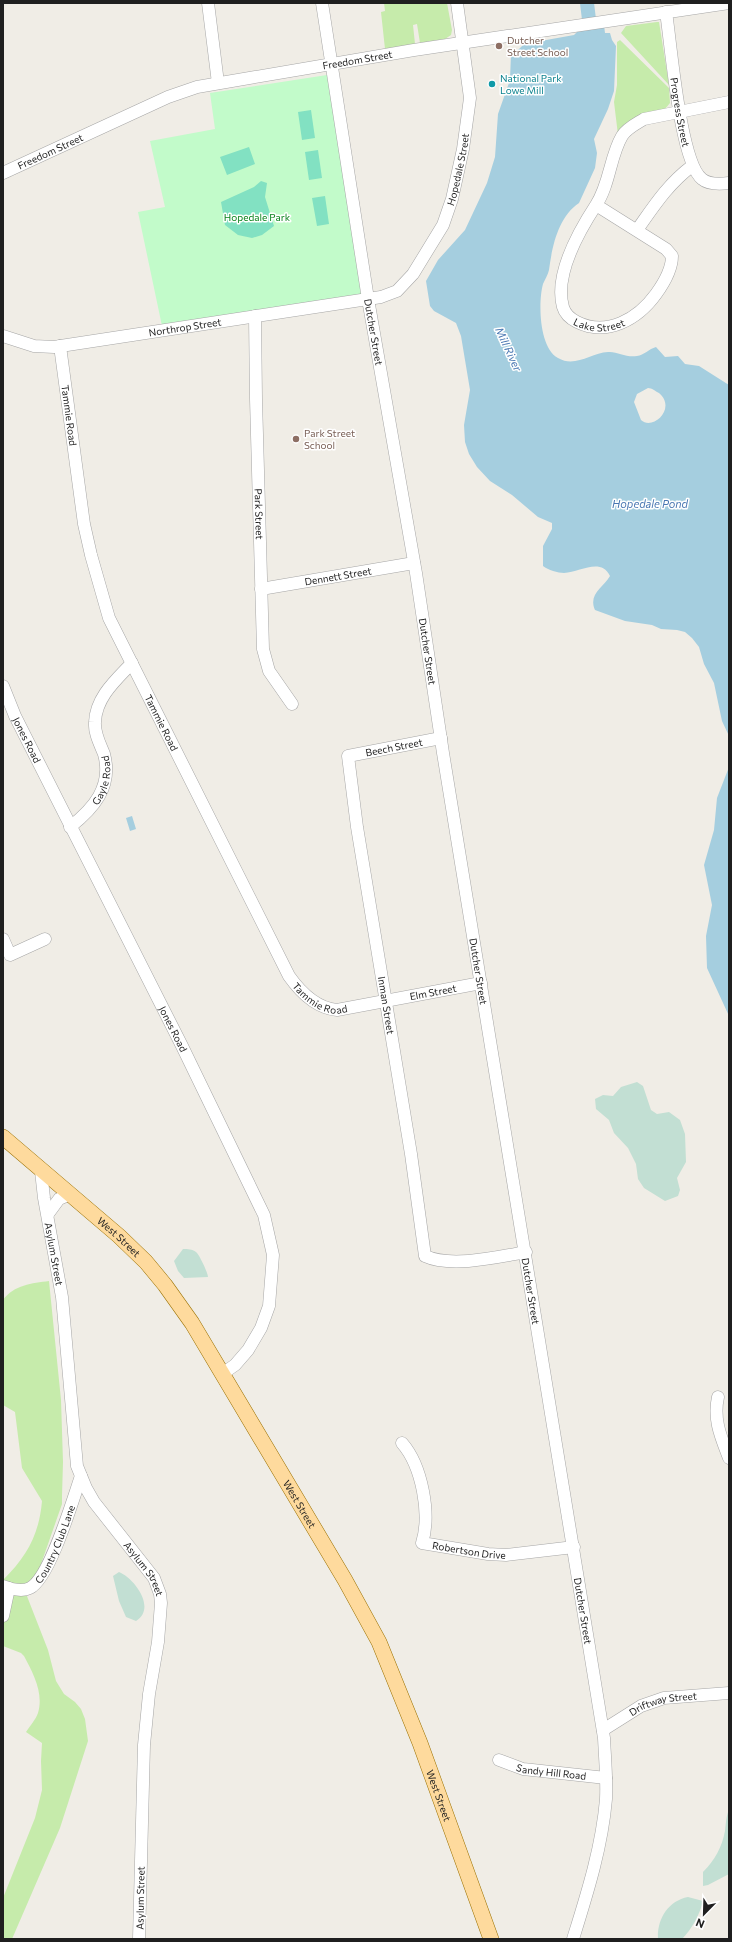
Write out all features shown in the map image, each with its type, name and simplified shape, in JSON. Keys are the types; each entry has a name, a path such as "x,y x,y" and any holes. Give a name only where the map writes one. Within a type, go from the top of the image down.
{"main road":[{"name":"West Street","path":"3,1137 41,1171 120,1236 156,1274 191,1322 350,1589 379,1642 420,1743 491,1939"}],"street":[{"path":"208,3 218,83"},
{"name":"Dutcher Street","path":"322,3 368,299 414,563 441,738 574,1547 602,1730 606,1778 606,1800 596,1857 573,1939"},
{"name":"Hopedale Street","path":"368,299 389,295 403,286 434,240 448,213 463,149 470,98 457,3"},
{"name":"Freedom Street","path":"3,172 168,97 192,88 332,64 729,3"},
{"name":"Progress Street","path":"666,12 683,134 692,166 703,180 717,184 729,183"},
{"name":"Lake Street","path":"596,205 666,249 672,256 670,267 660,289 639,312 621,324 601,328 591,327 573,320 566,314 563,306 563,277 576,238 605,189 622,136 644,119 729,102"},
{"path":"637,230 664,191 692,166"},
{"name":"Northrop Street","path":"3,336 38,347 60,346 368,299"},
{"name":"Park Street","path":"255,316 264,661 272,676 292,704"},
{"name":"Tammie Road","path":"60,346 88,540 110,618 132,663 280,959 295,984 312,1001 333,1010 344,1010 386,1000"},
{"name":"Dennett Street","path":"262,589 414,563"},
{"name":"Gayle Road","path":"70,827 92,808 103,791 106,770 104,755 96,731 96,712 104,694 132,663"},
{"name":"Jones Road","path":"3,686 15,716 182,1046 264,1216 272,1255 269,1306 260,1328 248,1350 235,1365 222,1374"},
{"name":"Beech Street","path":"348,756 441,738"},
{"name":"Inman Street","path":"348,756 357,827 411,1154 425,1256 436,1260 465,1260 496,1258 526,1252"},
{"path":"3,939 10,955 45,938"},
{"name":"Elm Street","path":"386,1000 481,983"},
{"name":"Asylum Street","path":"41,1171 44,1198 62,1297 77,1466 94,1502 154,1578 162,1603 144,1745 139,1939"},
{"name":"Asylum Street","path":"48,1214 59,1199 70,1194"},
{"path":"718,1397 715,1412 721,1436 729,1458"},
{"name":"Robertson Drive","path":"402,1443 415,1463 422,1494 426,1524 422,1543 488,1554 506,1555 574,1547"},
{"name":"Country Club Lane","path":"3,1616 6,1587 19,1590 31,1588 43,1575 58,1541 82,1476"},
{"name":"Driftway Street","path":"602,1730 641,1706 664,1698 729,1694"},
{"name":"Sandy Hill Road","path":"499,1760 523,1769 606,1778"}],"green space":[{"path":"384,3 447,3 452,30 451,35 445,39 420,43 417,24 413,25 415,44 385,49 381,12 385,11"},
{"path":"659,22 669,85 621,33 626,26"},
{"path":"620,40 669,88 670,103 665,109 618,135 614,102 617,85 617,42"},
{"name":"Hopedale Park","path":"327,75 362,294 162,326 138,212 165,207 150,141 215,129 210,93"},
{"path":"311,110 315,138 302,140 298,112"},
{"path":"249,147 255,164 227,175 220,157"},
{"path":"318,150 322,178 309,180 305,152"},
{"path":"261,181 267,183 265,197 274,226 262,235 252,238 238,235 225,225 221,202 254,187"},
{"path":"325,196 329,224 317,226 312,198"},
{"path":"637,1082 643,1086 651,1110 657,1114 669,1112 680,1120 685,1134 686,1162 677,1178 680,1190 678,1196 665,1201 644,1188 638,1179 636,1164 628,1148 614,1133 609,1120 596,1109 595,1099 603,1095 613,1096 621,1087"},
{"path":"183,1249 191,1250 197,1253 208,1277 184,1278 178,1271 174,1261"},
{"path":"49,1281 61,1400 63,1462 62,1504 40,1567 35,1576 23,1586 48,1650 56,1681 64,1694 75,1702 81,1709 85,1719 88,1741 60,1828 12,1939 3,1939 3,1898 35,1818 42,1790 42,1743 26,1732 38,1713 40,1698 37,1683 24,1656 21,1653 3,1646 3,1580 19,1562 35,1535 42,1501 22,1468 15,1412 3,1405 3,1300 12,1291 18,1288 30,1284"},
{"path":"119,1572 131,1580 137,1587 144,1601 142,1615 136,1621 126,1617 119,1601 113,1576"},
{"path":"729,1809 729,1874 703,1886 703,1872 711,1863 720,1848 724,1837"},
{"path":"688,1897 703,1901 698,1916 689,1931 682,1939 658,1939 659,1925 665,1912 675,1902"}],"water":[{"name":"Hopedale Pond","path":"603,17 605,33 610,33 616,46 614,91 608,109 594,139 597,153 595,168 579,203 566,216 554,242 549,272 541,292 541,313 544,335 547,345 552,353 564,361 577,361 608,352 637,356 656,347 665,357 678,356 685,364 699,366 729,385 729,736 722,721 714,683 704,664 699,647 692,638 685,632 661,629 652,625 625,621 595,610 593,600 595,595 610,576 606,570 601,567 596,566 564,573 553,571 543,566 543,546 552,529 552,523 538,517 512,495 490,481 477,467 469,454 465,442 464,425 470,390 461,336 456,323 434,311 430,306 426,281 438,260 465,230 487,183 495,157 498,114 510,80 511,53 519,49 524,44 574,35 578,31","holes":["648,388 659,393 664,399 665,405 661,416 651,423 646,423 641,420 634,402 637,394"]},
{"path":"729,767 729,1016 707,968 706,936 712,905 704,865 714,830 717,798"},
{"path":"132,816 136,829 130,831 126,818"}],"waterway":[{"name":"Mill River","path":"587,3 591,36"}],"place":[{"name":"Dutcher Street School","path":"499,46"},
{"name":"National Park Lowe Mill","path":"492,84"},
{"name":"Park Street School","path":"296,439"}]}
